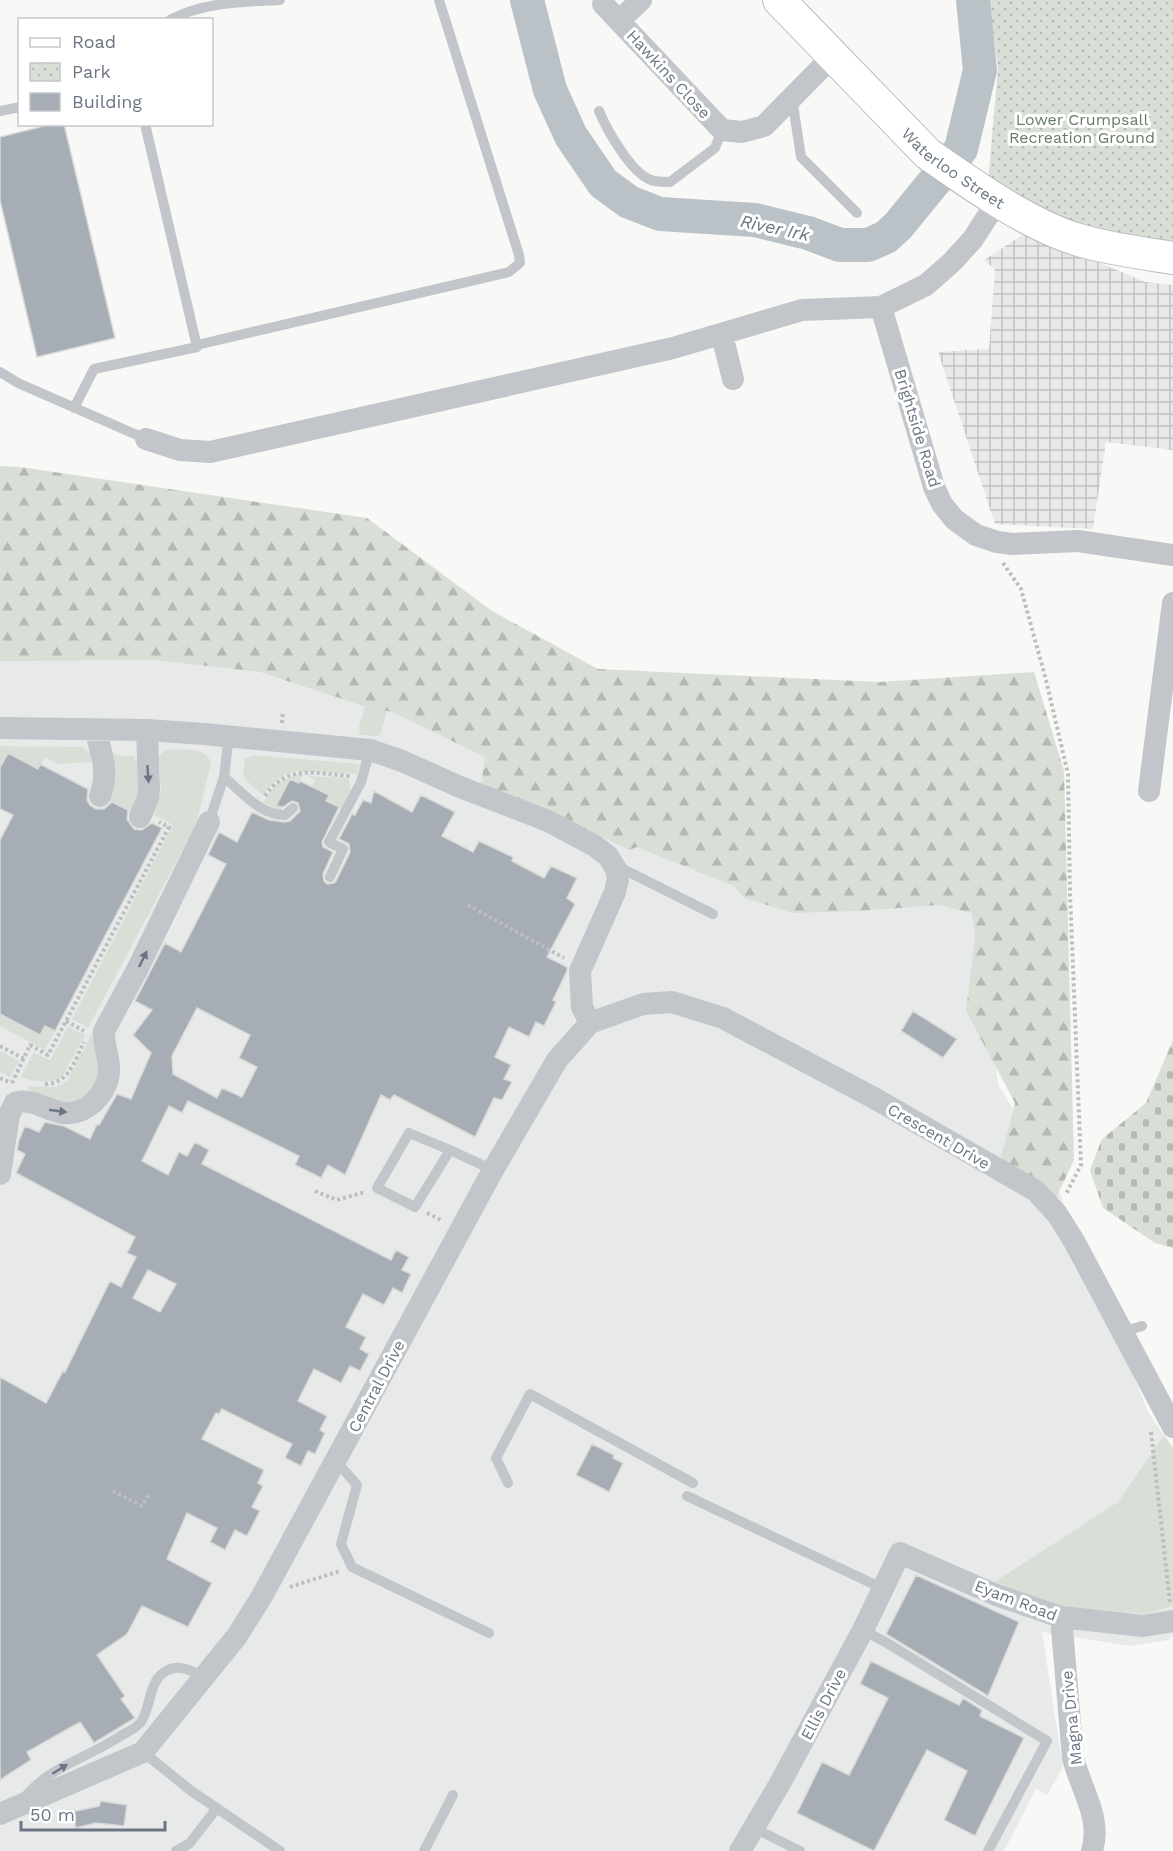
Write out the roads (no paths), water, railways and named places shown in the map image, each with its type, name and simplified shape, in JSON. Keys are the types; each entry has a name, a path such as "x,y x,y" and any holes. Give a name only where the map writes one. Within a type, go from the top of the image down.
{"street":[{"name":"Hawkins Close","path":"619,21 641,0"},
{"name":"Waterloo Street","path":"779,0 928,154 954,172 1051,230 1108,248 1173,258"},
{"name":"Hawkins Close","path":"603,4 722,130 742,132 764,126 832,57"},
{"path":"146,439 180,450 210,452 673,348 802,310 881,307 926,285 952,262 973,239 998,200"},
{"name":"Brightside Road","path":"881,307 934,487 942,504 954,519 976,534 997,542 1013,544 1078,541 1173,555"},
{"path":"722,335 734,379"},
{"path":"1149,791 1173,603"},
{"path":"0,728 147,730 370,750 548,821 595,846 608,856 618,879 615,892 580,971 582,1007 590,1023"},
{"path":"95,730 105,773 100,796"},
{"path":"146,817 145,805 149,789 147,730"},
{"path":"0,1174 12,1106 26,1100 47,1110 64,1113 81,1110 99,1097 105,1088 109,1067 104,1031 137,970 209,822"},
{"name":"Crescent Drive","path":"590,1023 643,1004 672,1002 723,1018 874,1098 1036,1191 1057,1214 1132,1329 1154,1391 1173,1427"},
{"name":"Central Drive","path":"8,1810 143,1752 237,1636 262,1596 493,1170 557,1060 590,1023"},
{"name":"Ellis Drive","path":"740,1851 863,1630 900,1553"},
{"name":"Eyam Road","path":"900,1553 996,1595 1061,1617 1143,1626 1172,1613"},
{"name":"Magna Drive","path":"1061,1617 1073,1758 1078,1778 1095,1820 1096,1839 1092,1851"}],"lane":[{"path":"173,18 204,6 280,0"},
{"path":"74,408 94,369 197,347 196,345 509,272 520,263 439,0"},
{"path":"792,98 801,157 857,213"},
{"path":"0,111 18,107"},
{"path":"599,111 611,136 640,174 651,180 670,182 715,148 722,130"},
{"path":"145,126 196,345"},
{"path":"0,372 18,383 146,439"},
{"path":"209,822 224,777 229,736"},
{"path":"330,877 343,849 330,842 363,776 370,750"},
{"path":"224,777 268,812 285,815 293,808"},
{"path":"613,864 713,914"},
{"path":"450,1150 415,1207 377,1188 408,1133 450,1150 493,1170"},
{"path":"508,1484 496,1458 530,1394 693,1483"},
{"path":"336,1461 357,1485 340,1544 352,1567 489,1633"},
{"path":"687,1496 884,1589"},
{"path":"863,1630 887,1642 1047,1741 988,1851"},
{"path":"8,1810 36,1784 76,1759 109,1744 141,1722 154,1685 167,1670 179,1668 204,1676"},
{"path":"143,1752 190,1790 280,1851"},
{"path":"424,1851 453,1795"},
{"path":"176,1851 189,1844 218,1808"},
{"path":"754,1828 800,1851"}],"waterway":[{"name":"River Irk","path":"527,0 550,90 571,136 603,183 629,202 660,214 755,220 808,233 840,245 868,245 886,237 898,226 961,149 980,70 973,0"}],"park label":[{"name":"Lower Crumpsall Recreation Ground","path":"1082,128"}]}
